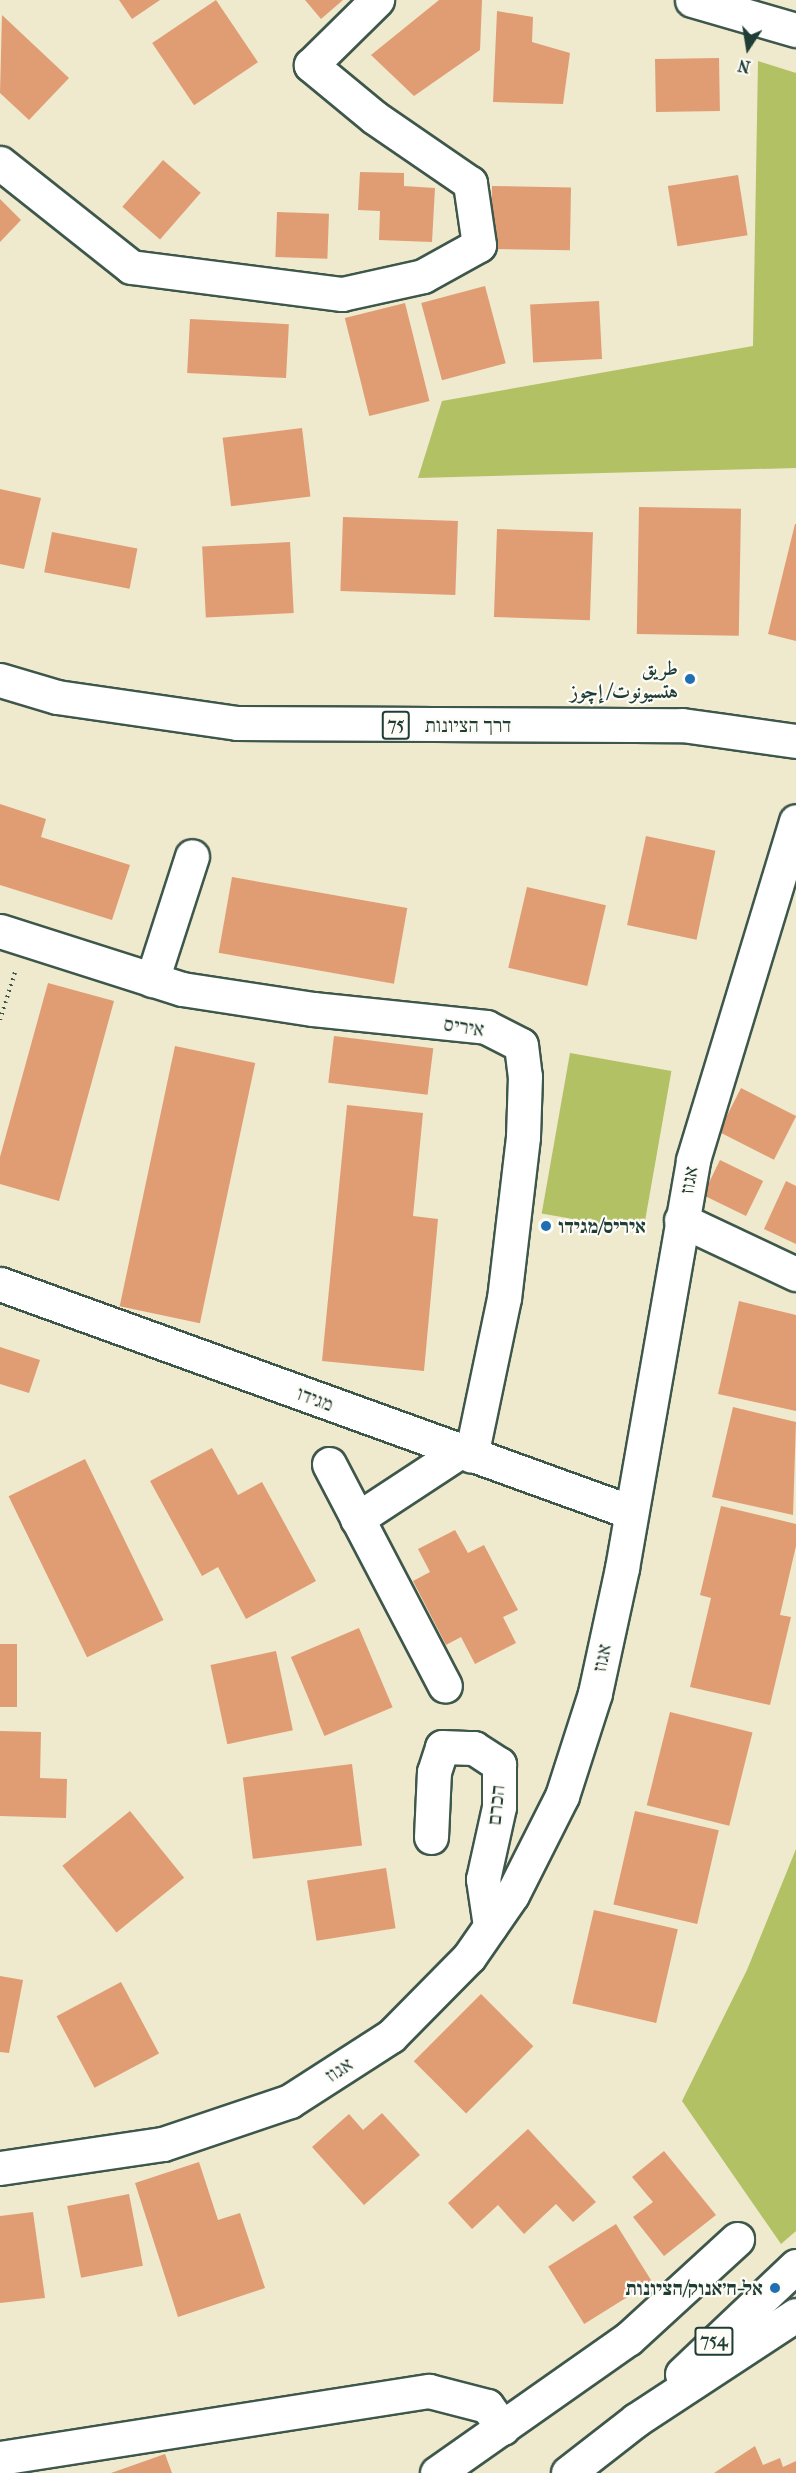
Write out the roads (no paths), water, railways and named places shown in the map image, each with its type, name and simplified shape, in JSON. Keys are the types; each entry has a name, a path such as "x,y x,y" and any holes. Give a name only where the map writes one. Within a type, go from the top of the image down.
{"main road":[{"path":"0,163 131,267 342,294 423,276 480,245 470,183 374,117 311,65 377,0"},
{"path":"692,0 796,30"},
{"name":"דרך הציונות","path":"0,680 57,697 237,723 682,725 796,741"},
{"name":"אגוז","path":"0,2168 163,2144 290,2101 391,2036 469,1957 513,1895 562,1796 595,1693 632,1512 693,1160 796,821"},
{"path":"152,980 192,856"},
{"name":"איריס","path":"13,935 182,989 313,1009 486,1027 521,1045 525,1076 523,1137 504,1298 465,1454"},
{"path":"681,1220 796,1274"},
{"name":"מגידו","path":"0,1284 465,1454 632,1512"},
{"path":"357,1519 465,1454"},
{"path":"328,1464 444,1686"},
{"name":"הכרם","path":"431,1837 434,1772 442,1747 474,1748 499,1764 499,1807 483,1879 490,1926"},
{"path":"437,2473 628,2339 737,2239"},
{"name":"754","path":"636,2420 733,2322 796,2266"},
{"name":"754","path":"568,2473 636,2420 796,2315"},
{"path":"0,2458 429,2391 487,2406 503,2428"}],"place":[{"name":"طريق هتسيونوت/ إچوز","path":"690,679"},
{"name":"איריס/מגידו","path":"546,1226"},
{"name":"אל-ח׳אנוק/הציונות","path":"775,2288"}]}
